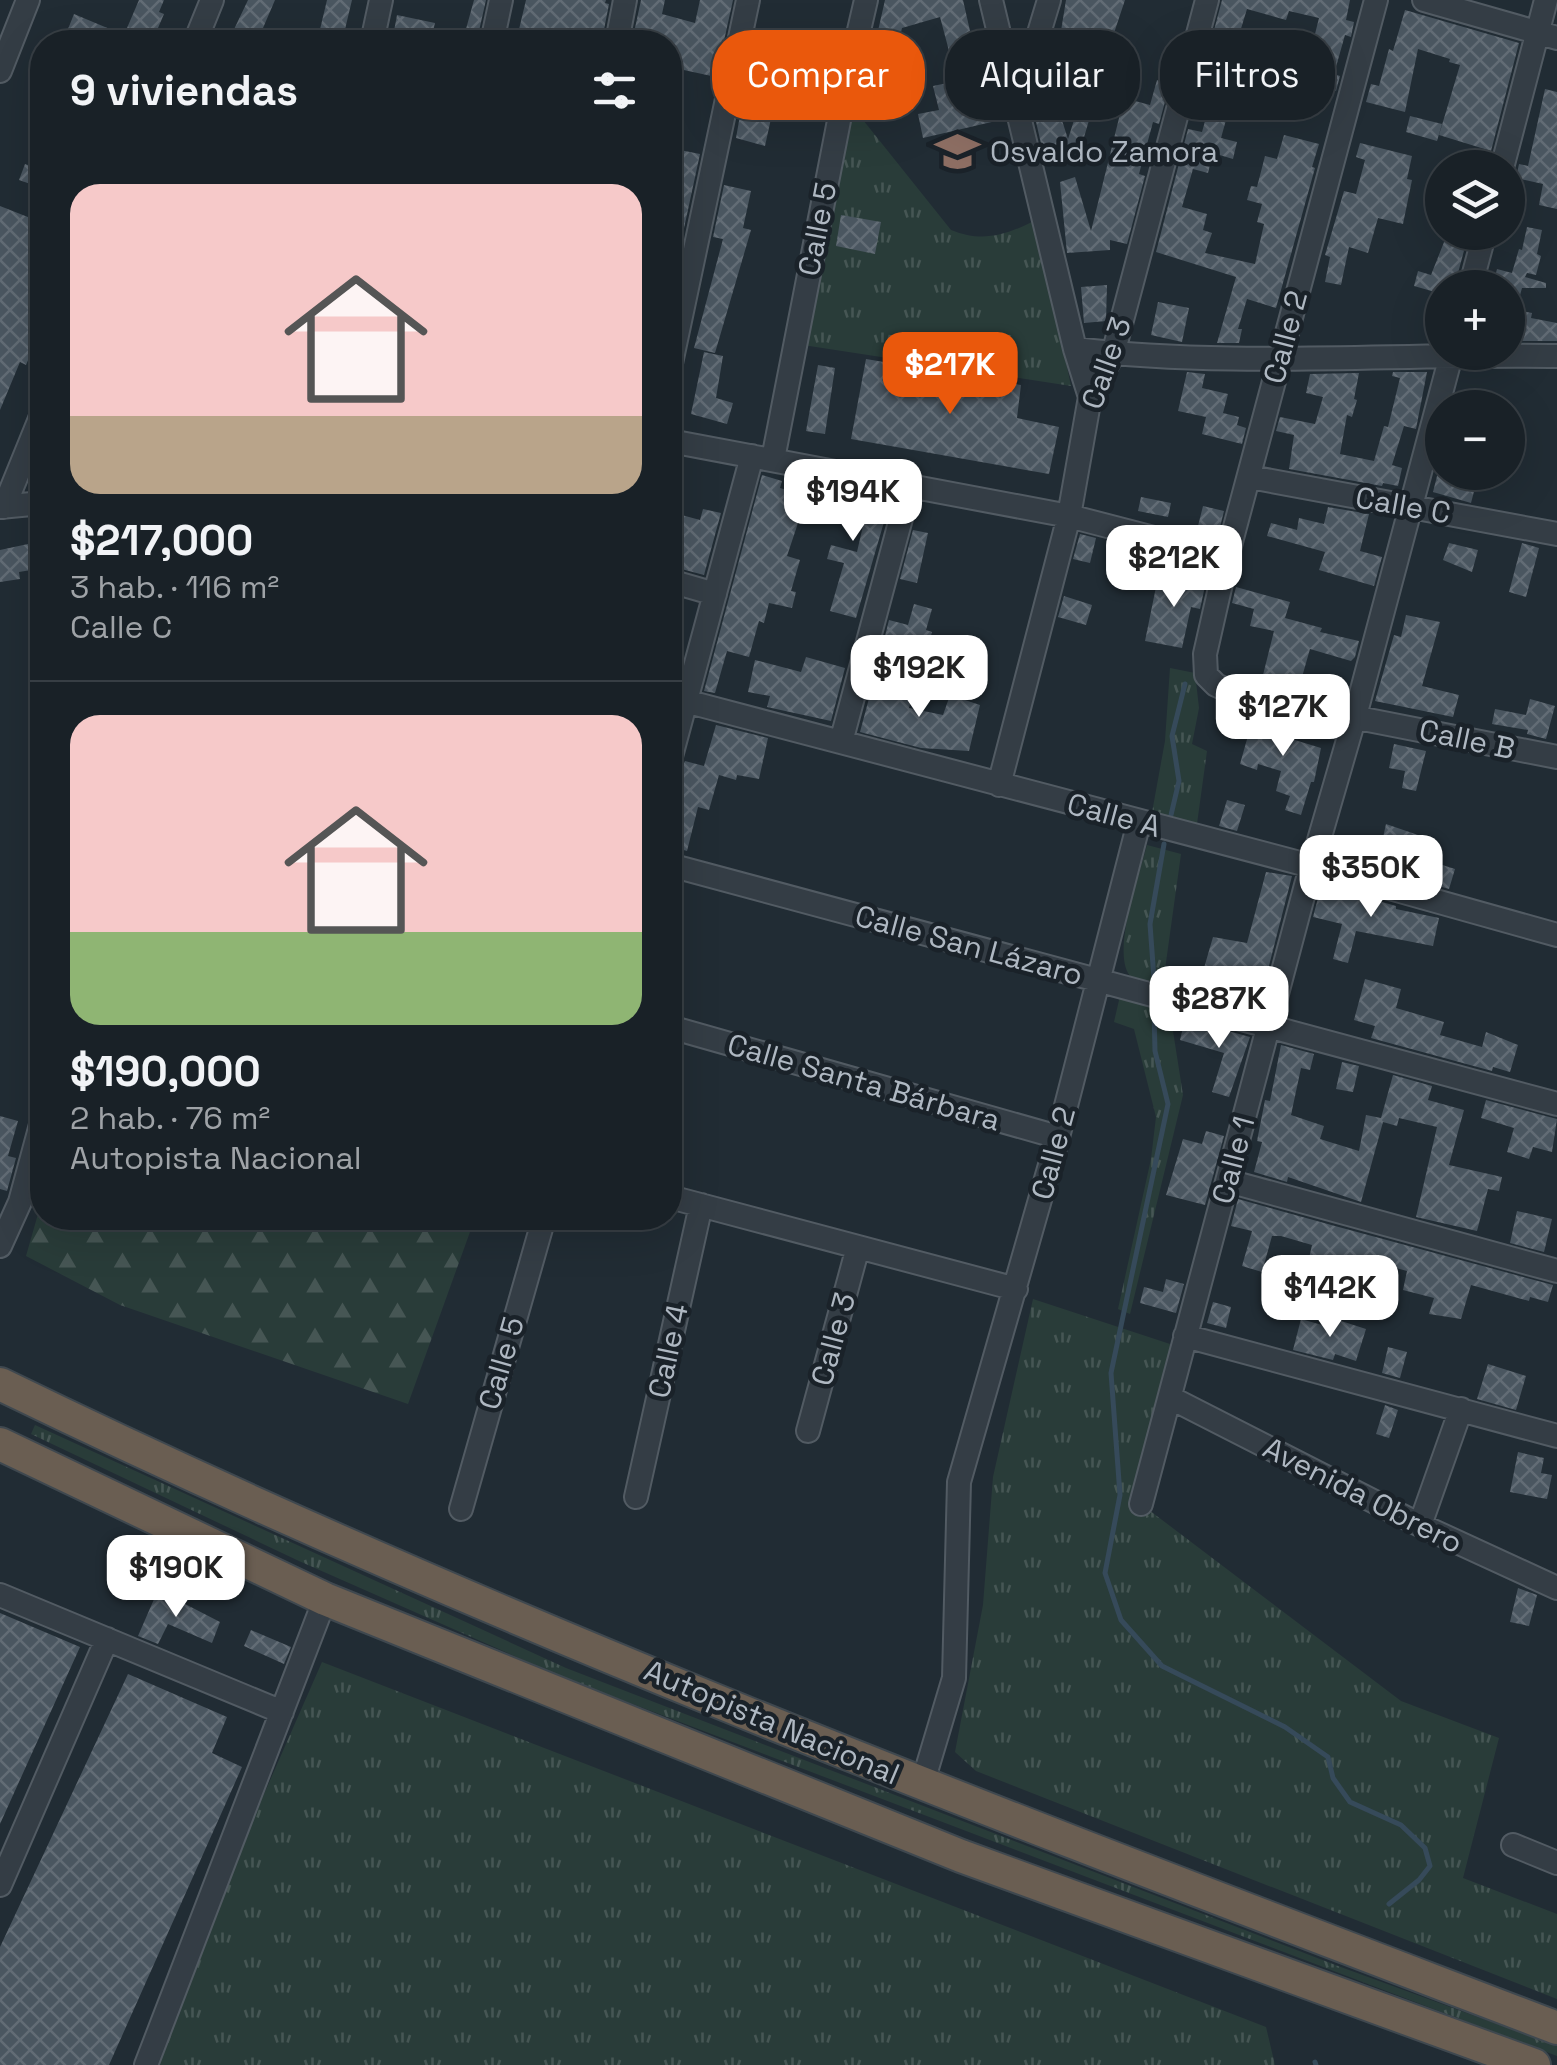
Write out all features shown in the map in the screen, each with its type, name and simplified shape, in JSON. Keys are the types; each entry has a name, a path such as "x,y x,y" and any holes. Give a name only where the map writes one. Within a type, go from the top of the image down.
{"highway":[{"name":"Autopista Nacional","path":"1,1387 415,1576 922,1785 1557,2028"},
{"name":"Autopista Nacional","path":"0,1444 325,1599 961,1856 1534,2065"}],"street":[{"path":"0,72 28,0"},
{"path":"199,30 212,0"},
{"path":"375,30 381,0"},
{"path":"495,30 501,0"},
{"path":"620,30 626,0"},
{"path":"682,311 748,0"},
{"name":"Calle 5","path":"682,688 762,457 866,0"},
{"path":"991,0 998,30"},
{"path":"1040,30 1048,0"},
{"name":"Calle 3","path":"998,785 1069,516 1090,397 1113,354 1207,0"},
{"name":"Calle 2","path":"1206,675 1205,654 1227,557 1376,0"},
{"path":"1424,0 1548,36"},
{"path":"1508,150 1548,36 1546,0"},
{"path":"1019,120 1074,350 1090,397"},
{"path":"1074,350 1279,360 1425,354"},
{"path":"1525,355 1557,356"},
{"name":"Calle 1","path":"1141,1504 1447,370"},
{"path":"682,443 1069,516 1227,557"},
{"path":"2,507 30,447"},
{"name":"Calle C","path":"1250,477 1557,534"},
{"path":"841,742 910,485"},
{"path":"2,507 30,504"},
{"path":"682,584 715,594"},
{"name":"Calle B","path":"1206,675 1216,685 1236,694 1557,758"},
{"name":"Calle A","path":"682,700 1312,866 1557,935"},
{"name":"Calle 2","path":"922,1785 954,1678 959,1482 1058,1137 1139,822"},
{"name":"Calle San Lázaro","path":"682,868 1557,1104"},
{"name":"Calle Santa Bárbara","path":"682,1030 1058,1137"},
{"path":"0,1246 20,1202 30,1165"},
{"path":"1228,1181 1557,1271"},
{"path":"682,1200 1016,1289"},
{"name":"Calle 4","path":"636,1498 701,1206"},
{"name":"Calle 5","path":"461,1510 541,1230"},
{"name":"Calle 3","path":"808,1431 858,1247"},
{"path":"1185,1336 1557,1436"},
{"name":"Avenida Obrero","path":"1170,1398 1420,1525 1557,1588"},
{"path":"1420,1525 1461,1409"},
{"path":"0,1595 282,1712"},
{"path":"146,2065 325,1599"},
{"path":"0,1885 107,1640"},
{"path":"1513,1845 1557,1863"}],"green space":[{"path":"843,120 863,120 951,230 994,236 1036,220 1071,386 803,345"},
{"path":"1170,668 1195,673 1199,708 1192,744 1207,751 1196,831 1151,818 1165,741"},
{"path":"1147,845 1181,854 1162,991 1132,978 1124,953 1128,914"},
{"path":"1120,996 1170,1012 1183,1095 1130,1314 1118,1309 1151,1159 1156,1117 1134,1029 1114,1022"},
{"path":"33,1230 471,1230 408,1404 120,1305 26,1256"},
{"path":"1033,1299 1170,1344 1171,1398 1141,1504 1401,1701 1499,1738 1463,1878 1557,1914 1557,1999 976,1771 955,1752 983,1605 993,1477"},
{"path":"35,1425 566,1668 1338,1966 1557,2046 1557,2056 562,1677 299,1561 31,1434"},
{"path":"322,1662 1266,2027 1275,2065 145,2065"}],"building":[{"path":"139,0 164,0 159,12 164,14 157,30 126,30"},
{"path":"248,0 275,0 262,30 234,30"},
{"path":"327,0 352,0 345,30 320,30"},
{"path":"474,0 486,0 479,30 466,29"},
{"path":"526,0 606,0 609,4 604,30 519,30"},
{"path":"641,0 665,0 662,14 695,23 700,0 733,0 726,30 712,30 712,76 682,70 682,30 635,30"},
{"path":"885,0 963,0 970,30 945,30 945,36 940,17 902,30 878,30"},
{"path":"1066,0 1125,0 1115,30 1061,30"},
{"path":"1222,0 1350,0 1346,20 1354,22 1351,37 1345,35 1335,70 1335,30 1316,30 1319,18 1289,11 1286,20 1247,9 1241,30 1214,30"},
{"path":"1405,10 1519,43 1491,150 1439,135 1460,65 1449,62 1450,59 1418,49 1405,112 1366,102 1371,84 1379,86 1389,49 1393,51"},
{"path":"74,14 112,30 68,30"},
{"path":"397,15 435,23 433,30 394,30"},
{"path":"1157,80 1160,81 1160,120 1159,124 1153,122 1139,174 1145,176 1127,244 1110,240 1110,250 1067,253 1060,182 1075,177 1091,231 1119,120 1140,120 1140,102 1150,105"},
{"path":"945,84 945,120 996,121 923,138 919,120 925,120 925,113 939,110 933,86"},
{"path":"1545,89 1557,92 1557,209 1539,205 1543,184 1525,180 1525,165 1528,166"},
{"path":"1410,116 1442,124 1437,141 1406,132"},
{"path":"739,120 771,120 765,146 736,138"},
{"path":"1036,120 1062,120 1068,139 1074,120 1089,120 1082,144 1042,148"},
{"path":"1205,120 1226,120 1221,138 1237,142 1233,159 1213,153 1208,173 1193,169 1182,207 1207,214 1203,230 1212,233 1205,253 1255,264 1264,224 1257,222 1262,204 1247,200 1251,186 1257,187 1265,156 1277,159 1284,135 1319,144 1276,308 1247,299 1238,329 1242,329 1239,343 1217,343 1236,277 1156,252 1188,129 1202,132"},
{"path":"1360,143 1412,156 1407,179 1412,180 1403,224 1378,218 1368,253 1349,247 1341,285 1325,282 1330,257 1325,255 1344,191 1356,194 1365,160 1356,157"},
{"path":"682,150 700,154 682,238"},
{"path":"25,164 30,166 30,184 19,180"},
{"path":"724,185 751,191 743,228 751,230 715,353 694,348 723,239 713,237"},
{"path":"0,206 30,218 30,356 26,365 20,362 0,410"},
{"path":"841,215 881,222 875,254 836,246"},
{"path":"1527,227 1542,230 1536,275 1527,273 1525,277 1525,270 1513,270 1519,250 1525,250"},
{"path":"1441,250 1464,250 1459,270 1433,270"},
{"path":"1418,271 1425,273 1425,289 1414,286"},
{"path":"1525,277 1546,283 1546,288 1525,288"},
{"path":"1107,285 1106,321 1084,323 1081,287"},
{"path":"1158,302 1189,308 1182,342 1151,335"},
{"path":"1525,312 1532,313 1531,318 1557,323 1557,341 1525,341"},
{"path":"704,352 723,356 716,398 733,403 727,424 691,414"},
{"path":"866,359 1021,385 1017,418 1059,427 1049,474 851,439"},
{"path":"818,365 835,368 825,434 806,431"},
{"path":"1187,372 1205,374 1202,388 1228,394 1223,413 1239,417 1237,425 1246,428 1242,444 1202,434 1206,417 1178,411"},
{"path":"1393,372 1427,372 1416,429 1404,426 1392,465 1402,468 1398,486 1289,469 1294,435 1276,431 1280,417 1315,424 1323,397 1306,393 1310,374 1359,373 1354,399 1357,400 1352,417 1347,415 1340,454 1374,461 1384,426 1388,427 1400,378 1392,376"},
{"path":"762,475 782,481 780,488 807,496 787,556 800,560 791,591 796,592 792,608 769,603 764,623 759,621 749,657 727,651 715,693 704,691"},
{"path":"811,487 891,498 856,618 830,611 844,563 827,559 831,545 857,552 865,517 825,505 823,511 806,506"},
{"path":"1434,490 1474,490 1471,503"},
{"path":"1141,497 1171,503 1168,517 1138,511"},
{"path":"1203,506 1224,511 1219,531 1198,526"},
{"path":"1328,507 1369,514 1360,551 1382,557 1374,586 1319,570 1325,552 1267,536 1271,523 1297,530 1299,518 1324,524"},
{"path":"703,509 721,513 704,575 682,569 682,515 700,520"},
{"path":"913,530 928,533 917,583 900,579"},
{"path":"1080,534 1096,538 1090,563 1073,559"},
{"path":"1449,543 1478,550 1472,572 1443,560"},
{"path":"1522,543 1539,548 1526,597 1509,592"},
{"path":"30,544 30,570 19,572 20,579 0,582 0,550"},
{"path":"1183,572 1207,577 1200,609 1191,607 1182,648 1145,641 1157,582 1180,587"},
{"path":"1236,587 1290,602 1285,618 1359,641 1355,657 1351,661 1310,649 1298,691 1261,683 1274,631 1250,626 1254,609 1232,603"},
{"path":"1064,596 1092,605 1086,625 1058,617"},
{"path":"914,604 932,609 926,630 932,632 928,646 902,638 897,653 882,648 889,620 908,625"},
{"path":"1406,615 1440,622 1422,686 1459,695 1453,717 1375,701 1394,635 1401,637"},
{"path":"806,657 845,668 831,721 767,707 770,696 748,692 755,660 801,672"},
{"path":"897,677 916,682 909,708 943,715 950,695 980,705 969,751 921,748 860,732 872,687 893,693"},
{"path":"1530,699 1555,706 1546,739 1527,734 1528,730 1492,724 1495,709 1526,715"},
{"path":"1271,716 1289,720 1285,737 1321,748 1314,782 1301,815 1285,810 1290,796 1276,791 1281,771 1258,764 1257,770 1240,764 1253,718 1270,724"},
{"path":"716,725 768,738 759,779 737,775 736,780 719,775 709,810 698,807 687,851 682,850 682,767 685,761 704,766"},
{"path":"1394,744 1426,751 1416,791 1402,788 1405,771 1389,768"},
{"path":"1227,800 1245,805 1237,831 1219,826"},
{"path":"1386,824 1418,835 1413,850 1435,856 1433,862 1455,869 1449,889 1333,856 1337,840 1380,851"},
{"path":"1266,872 1292,876 1261,997 1242,992 1245,980 1204,968 1213,937 1247,943"},
{"path":"1327,886 1396,909 1439,918 1433,946 1356,931 1348,963 1333,959 1342,924 1313,917 1319,894"},
{"path":"1365,979 1401,989 1396,1008 1444,1022 1440,1035 1482,1047 1486,1032 1518,1045 1510,1072 1493,1067 1492,1071 1371,1038 1375,1026 1354,1020"},
{"path":"1185,1019 1250,1037 1229,1097 1212,1092 1224,1053 1180,1040"},
{"path":"1281,1045 1314,1054 1310,1070 1301,1068 1291,1115 1324,1126 1320,1139 1359,1151 1366,1115 1381,1118 1393,1075 1432,1086 1428,1100 1464,1110 1449,1165 1502,1177 1499,1191 1488,1189 1477,1231 1416,1217 1437,1127 1399,1118 1397,1126 1383,1122 1361,1202 1288,1177 1287,1182 1254,1172 1262,1142 1257,1141 1265,1100 1270,1101"},
{"path":"1342,1062 1359,1066 1353,1092 1336,1089"},
{"path":"1486,1100 1557,1119 1552,1152 1533,1147 1529,1159 1507,1152 1514,1128 1481,1118"},
{"path":"0,1116 18,1121 8,1156 16,1158 7,1191 0,1189"},
{"path":"1206,1131 1224,1136 1205,1205 1166,1195 1183,1139 1202,1144"},
{"path":"1238,1199 1553,1285 1548,1302 1530,1297 1529,1301 1471,1285 1461,1319 1429,1314 1434,1298 1403,1290 1407,1271 1385,1265 1379,1284 1362,1279 1366,1268 1326,1258 1321,1279 1305,1276 1312,1245 1281,1236 1272,1236 1262,1272 1242,1266 1252,1231 1231,1226"},
{"path":"1517,1211 1552,1219 1544,1252 1510,1243"},
{"path":"1166,1279 1184,1284 1176,1313 1140,1303 1144,1287 1163,1292"},
{"path":"1213,1302 1231,1307 1226,1328 1207,1323"},
{"path":"1332,1318 1366,1329 1356,1361 1335,1354 1333,1360 1293,1350 1301,1319 1329,1327"},
{"path":"1388,1347 1407,1352 1400,1378 1382,1373"},
{"path":"1488,1364 1526,1376 1516,1410 1477,1399"},
{"path":"1385,1405 1398,1410 1389,1438 1376,1434"},
{"path":"1518,1452 1544,1458 1541,1473 1552,1475 1547,1499 1510,1492"},
{"path":"1518,1588 1537,1595 1529,1626 1510,1622"},
{"path":"158,1590 220,1622 212,1643 168,1624 158,1644 138,1636"},
{"path":"0,1613 80,1647 0,1824"},
{"path":"251,1630 291,1647 284,1664 244,1646"},
{"path":"128,1674 227,1717 212,1753 242,1767 109,2065 0,2065 0,1947"}],"waterway":[{"path":"1171,815 1179,781 1172,736 1185,684"},
{"path":"1154,979 1150,924 1164,844"},
{"path":"1154,1010 1155,1051 1168,1104 1111,1373 1120,1495 1105,1573 1121,1620 1162,1666 1285,1727 1328,1757 1333,1778 1350,1802 1401,1825 1425,1848 1430,1866 1389,1904"}],"place":[{"name":"Osvaldo Zamora","path":"957,151"}]}
